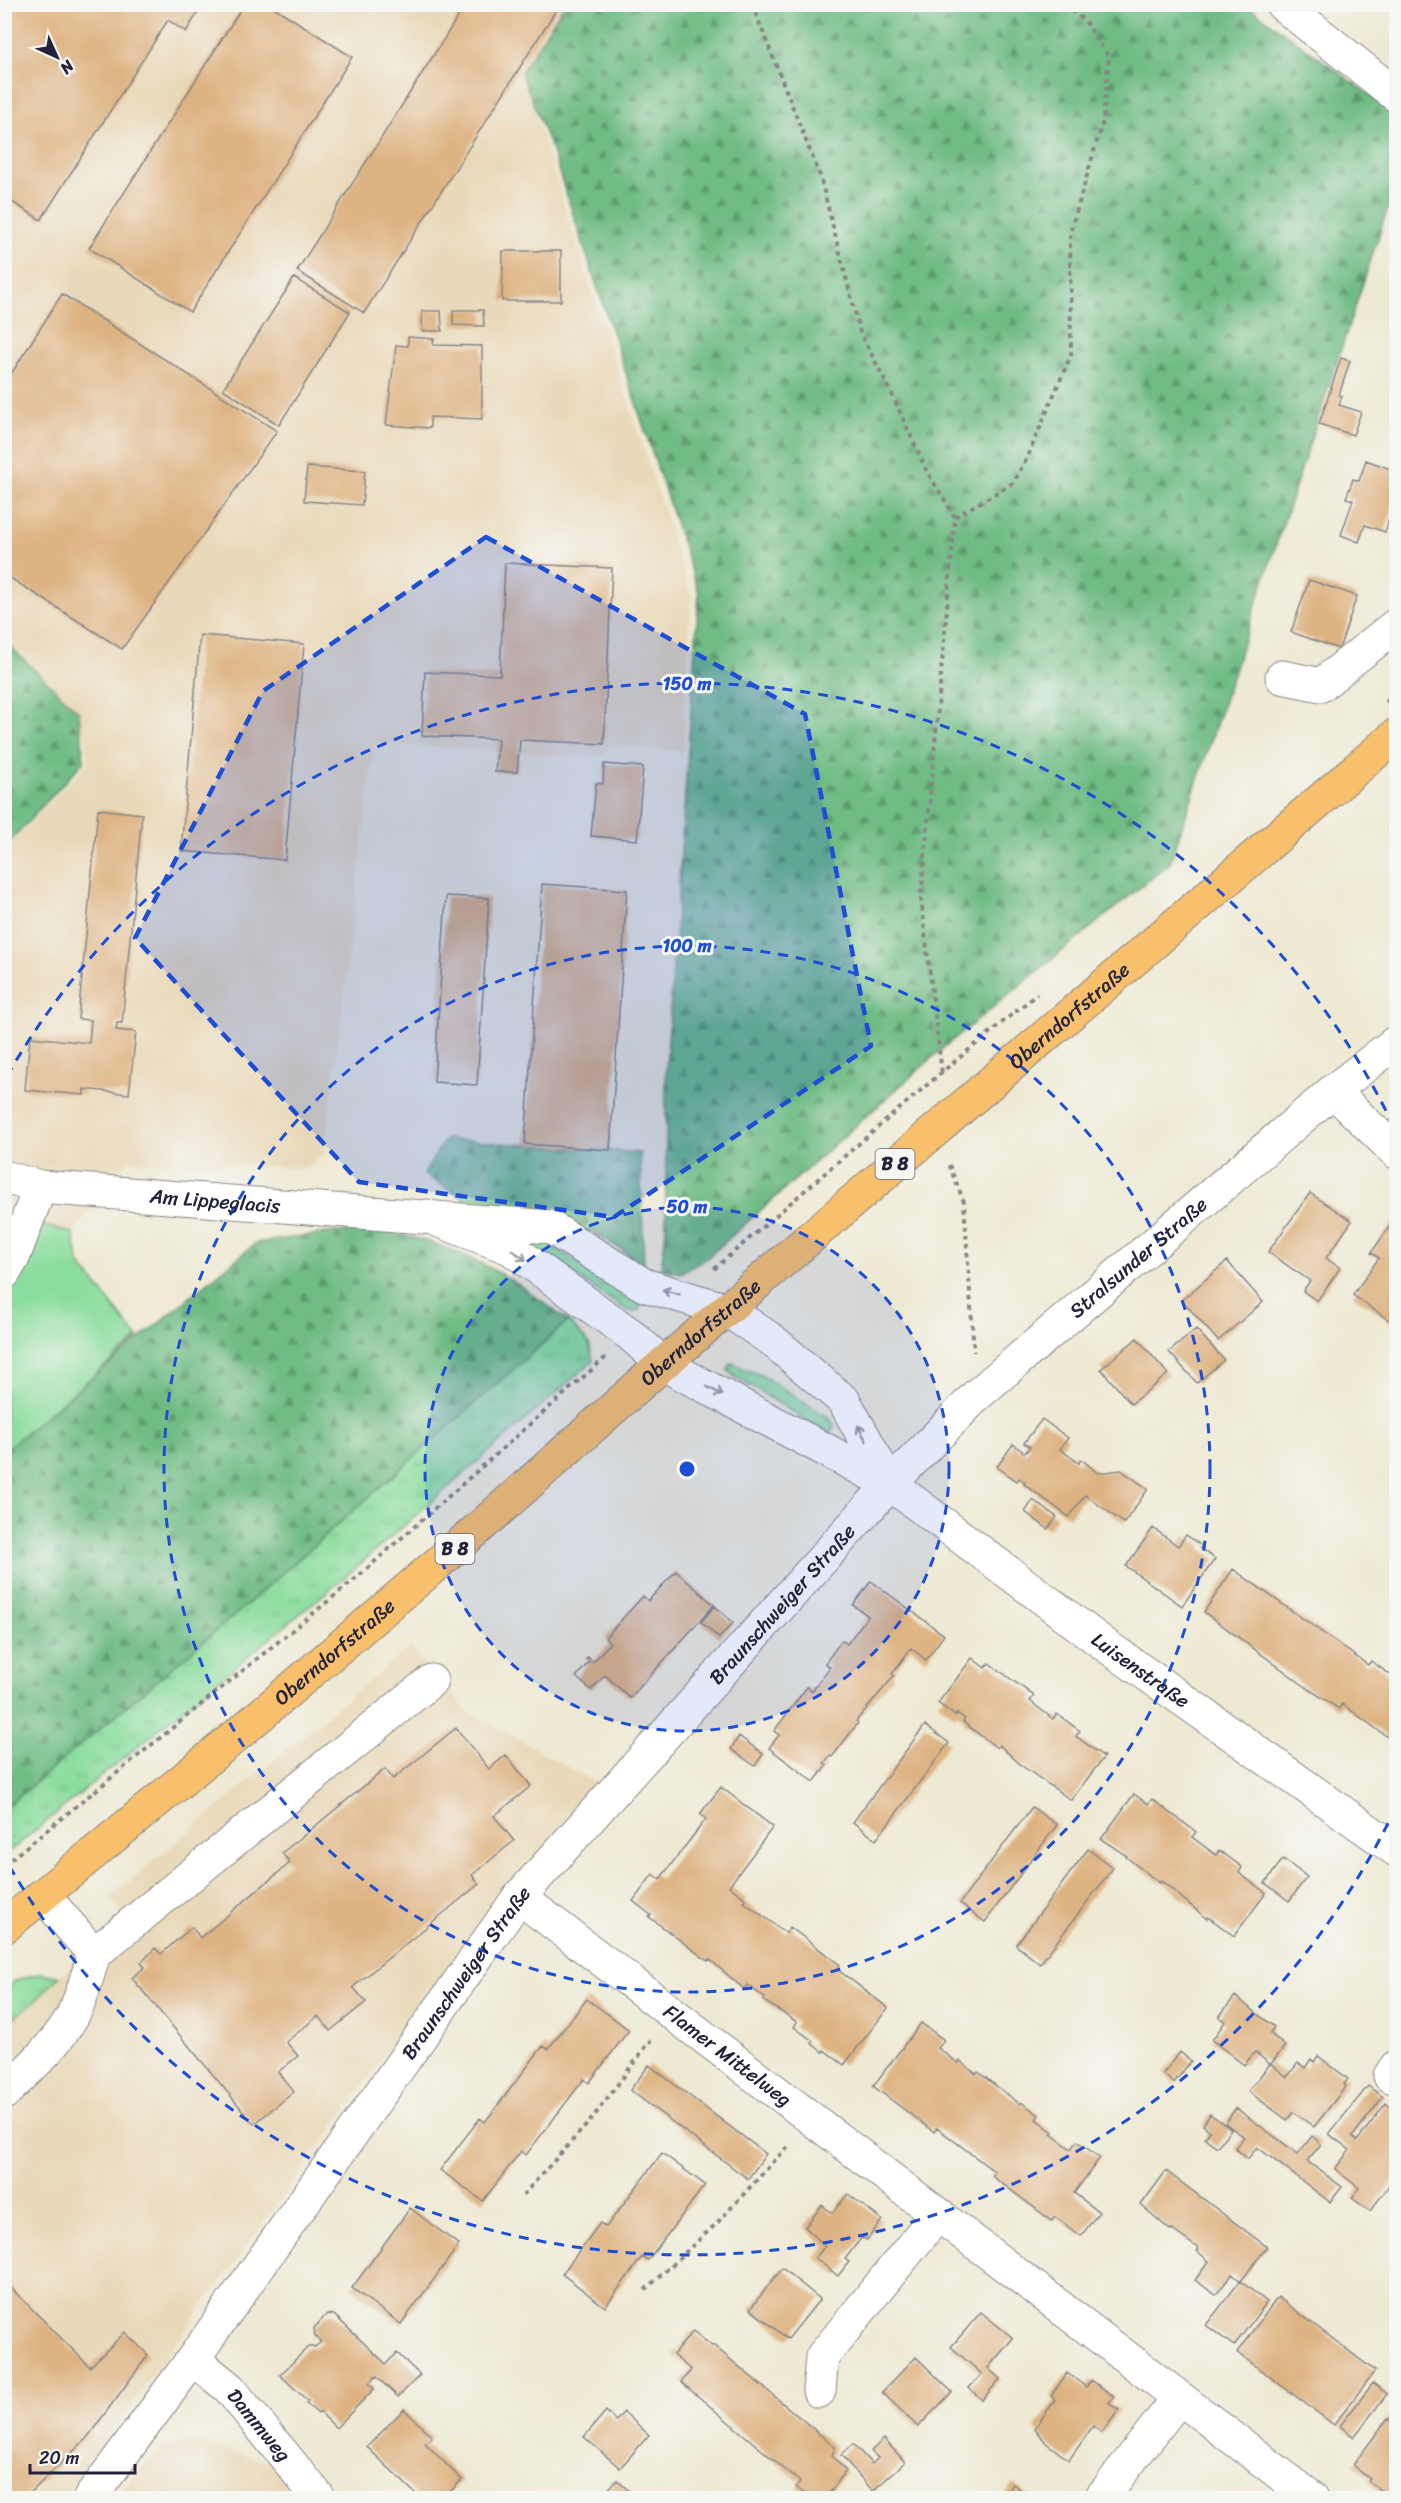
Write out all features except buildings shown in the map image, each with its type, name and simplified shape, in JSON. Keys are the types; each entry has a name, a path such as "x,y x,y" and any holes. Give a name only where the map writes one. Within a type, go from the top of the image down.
{"main road":[{"name":"Oberndorfstraße","path":"4,1927 243,1730 480,1527 663,1364 1396,735"}],"street":[{"path":"1282,4 1396,95"},
{"path":"1282,677 1321,685 1396,625"},
{"name":"Stralsunder Straße","path":"890,1484 977,1395 1333,1090 1396,1042"},
{"path":"1333,1090 1396,1152"},
{"name":"Am Lippeglacis","path":"4,1177 40,1187 550,1227 644,1285 727,1310"},
{"path":"4,1273 14,1258 40,1187"},
{"name":"Am Lippeglacis","path":"427,1216 510,1248 631,1335 663,1364"},
{"name":"Luisenstraße","path":"727,1310 772,1340 844,1401 890,1484"},
{"name":"Luisenstraße","path":"663,1364 890,1484 1108,1647 1396,1850"},
{"name":"Braunschweiger Straße","path":"90,2499 193,2359 519,1897 890,1484"},
{"path":"4,2093 43,2055 70,2020 82,1993 94,1954 431,1681"},
{"path":"43,1894 94,1954"},
{"name":"Flamer Mittelweg","path":"519,1897 1312,2499"},
{"path":"819,2391 822,2357 938,2214"},
{"name":"Dammweg","path":"193,2359 229,2388 319,2499"},
{"path":"1101,2499 1179,2398"}],"path":[{"path":"755,4 757,17 820,176 860,332 891,392 926,470 955,517 921,899 942,1072 947,1158 964,1202 977,1395"},
{"path":"955,517 1013,483 1028,458 1071,355 1070,233 1102,121 1109,57 1085,21 1062,4"},
{"path":"4,1865 354,1580 631,1335"},
{"path":"523,2195 591,2120 672,2013"},
{"path":"645,2290 717,2223 813,2119"}],"highlighted area":[{"path":"486,537 805,714 871,1046 614,1217 359,1182 135,938 263,691"}],"shaded area":[{"path":"5,5 564,5 521,72 691,595 683,752 611,744 601,757 375,743 324,1155 305,1168 128,1161 73,1233 5,1215 4,851 89,761 79,712 5,641"},
{"path":"410,1647 467,1711 599,1784 505,1891 63,2498 5,2498 4,2024 33,2003 59,1977 127,1921 110,1897"},
{"path":"197,2441 272,2463 300,2498 117,2498 139,2468 163,2448"}],"green space":[{"path":"1245,4 1396,114 1396,184 1170,863 942,1049 706,1259 681,1273 661,1269 666,1230 666,1070 699,593 551,148 521,72 564,5"},
{"path":"4,641 79,712 84,761 5,847"},
{"path":"445,1139 640,1153 644,1264 601,1237 553,1214 475,1206 424,1174"},
{"path":"4,1215 73,1233 79,1263 138,1338 5,1450"},
{"path":"335,1232 395,1233 450,1249 491,1268 568,1321 243,1608 5,1808 5,1450 256,1243"},
{"path":"520,1233 544,1241 636,1299 641,1304 639,1310 634,1312 626,1310 530,1248"},
{"path":"568,1321 589,1343 593,1361 345,1577 5,1855 5,1808 243,1608"},
{"path":"731,1363 761,1375 831,1419 834,1427 830,1433 822,1430 734,1376 728,1370"},
{"path":"42,1973 59,1977 33,2003 5,2024 5,1987 19,1979"}]}
